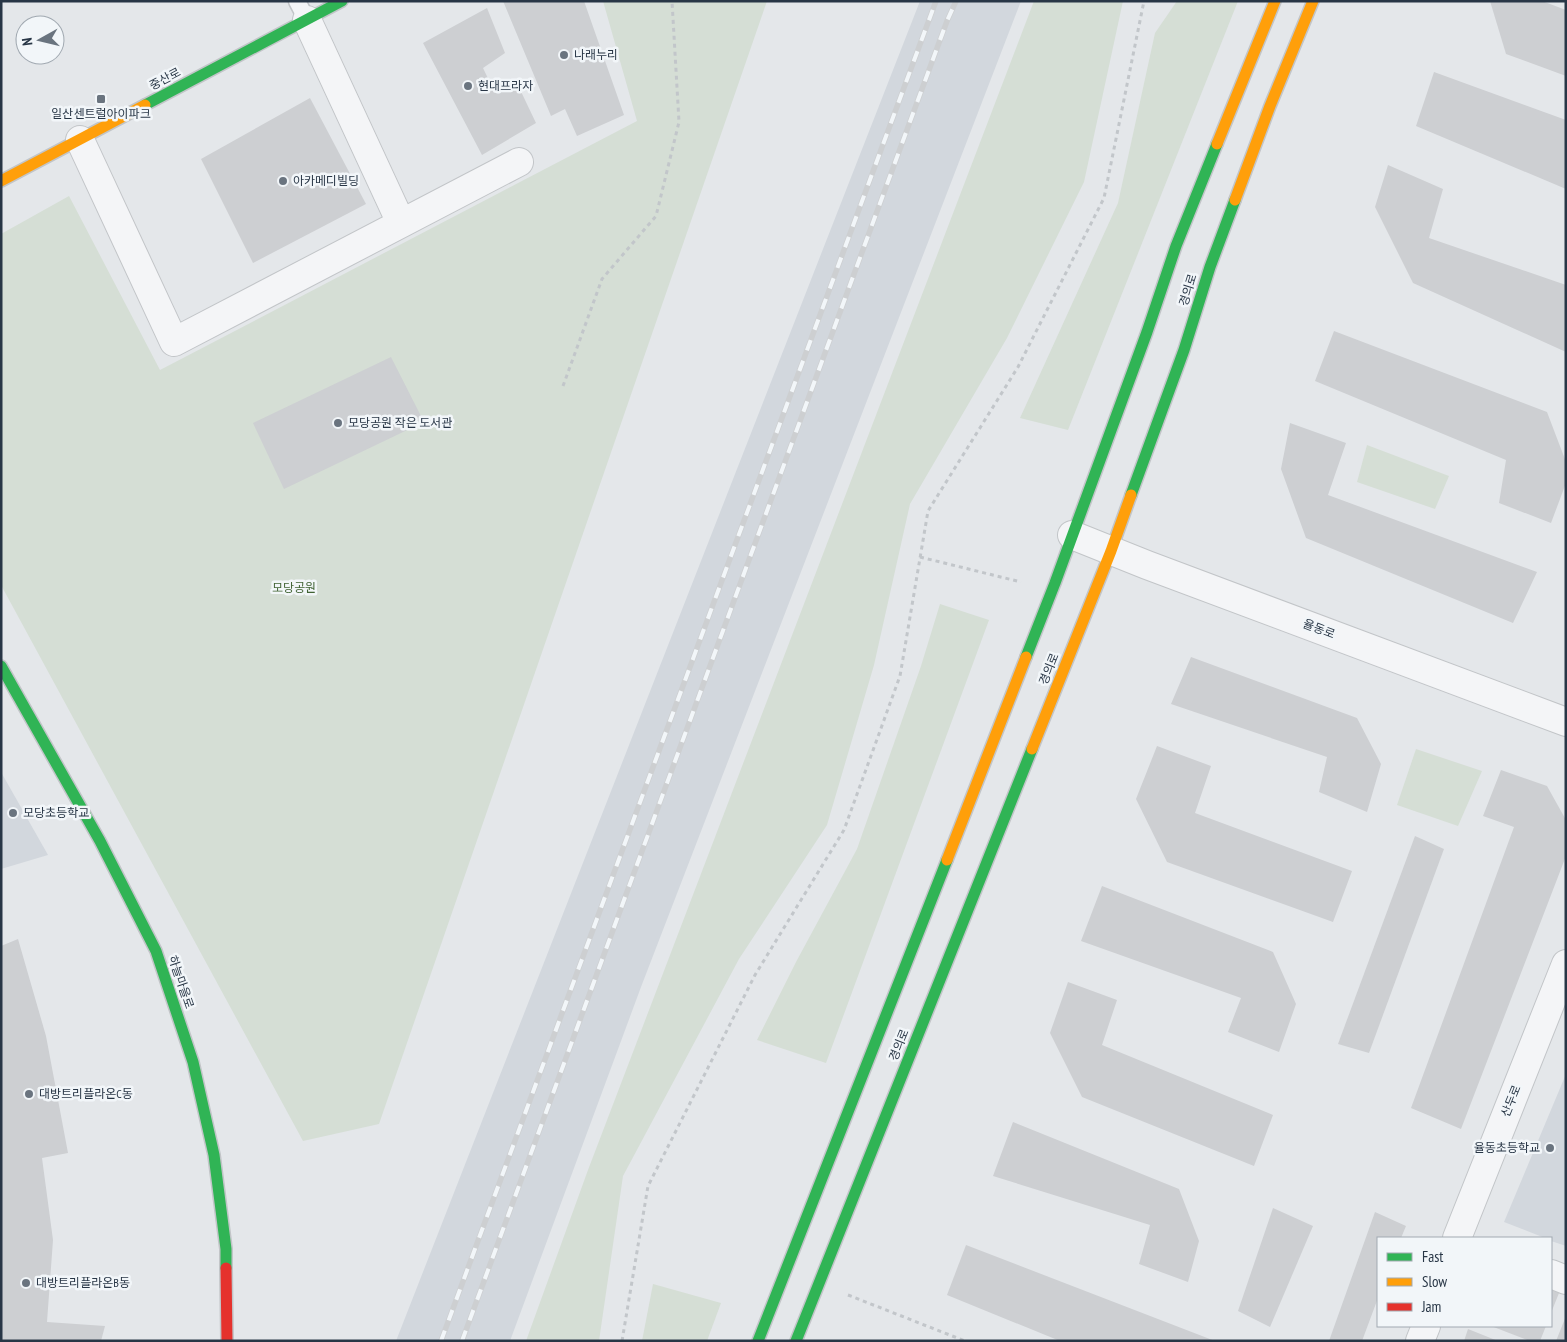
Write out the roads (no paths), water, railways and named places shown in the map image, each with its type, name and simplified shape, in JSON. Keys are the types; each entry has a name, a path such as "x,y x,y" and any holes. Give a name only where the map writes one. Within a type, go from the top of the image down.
{"main road":[{"name":"중산로","path":"1,181 80,140 302,10 342,1"},
{"name":"경의로","path":"758,1341 1072,535 1144,342 1176,246 1274,1"},
{"name":"경의로","path":"796,1341 1111,551 1184,350 1210,267 1270,106 1313,1"},
{"name":"하늘마을로","path":"1,666 100,841 156,951 193,1062 214,1155 226,1249 227,1341"}],"street":[{"path":"302,10 401,223"},
{"path":"80,140 174,342 519,162"},
{"name":"율동로","path":"1072,535 1566,722"},
{"name":"산두로","path":"1458,1237 1566,964"},
{"path":"1552,1274 1566,1280"},
{"path":"1420,1341 1426,1327"}],"railway":[{"path":"441,1341 936,1"},
{"path":"462,1341 947,21 956,1"}],"place":[{"name":"나래누리","path":"564,55"},
{"name":"현대프라자","path":"468,86"},
{"name":"일산센트럴아이파크","path":"101,99"},
{"name":"아카메디빌딩","path":"283,181"},
{"name":"모당공원 작은 도서관","path":"338,423"},
{"name":"모당초등학교","path":"13,813"},
{"name":"대방트리플라온C동","path":"29,1094"},
{"name":"율동초등학교","path":"1550,1148"},
{"name":"대방트리플라온B동","path":"26,1283"}],"park label":[{"name":"모당공원","path":"294,588"}]}
